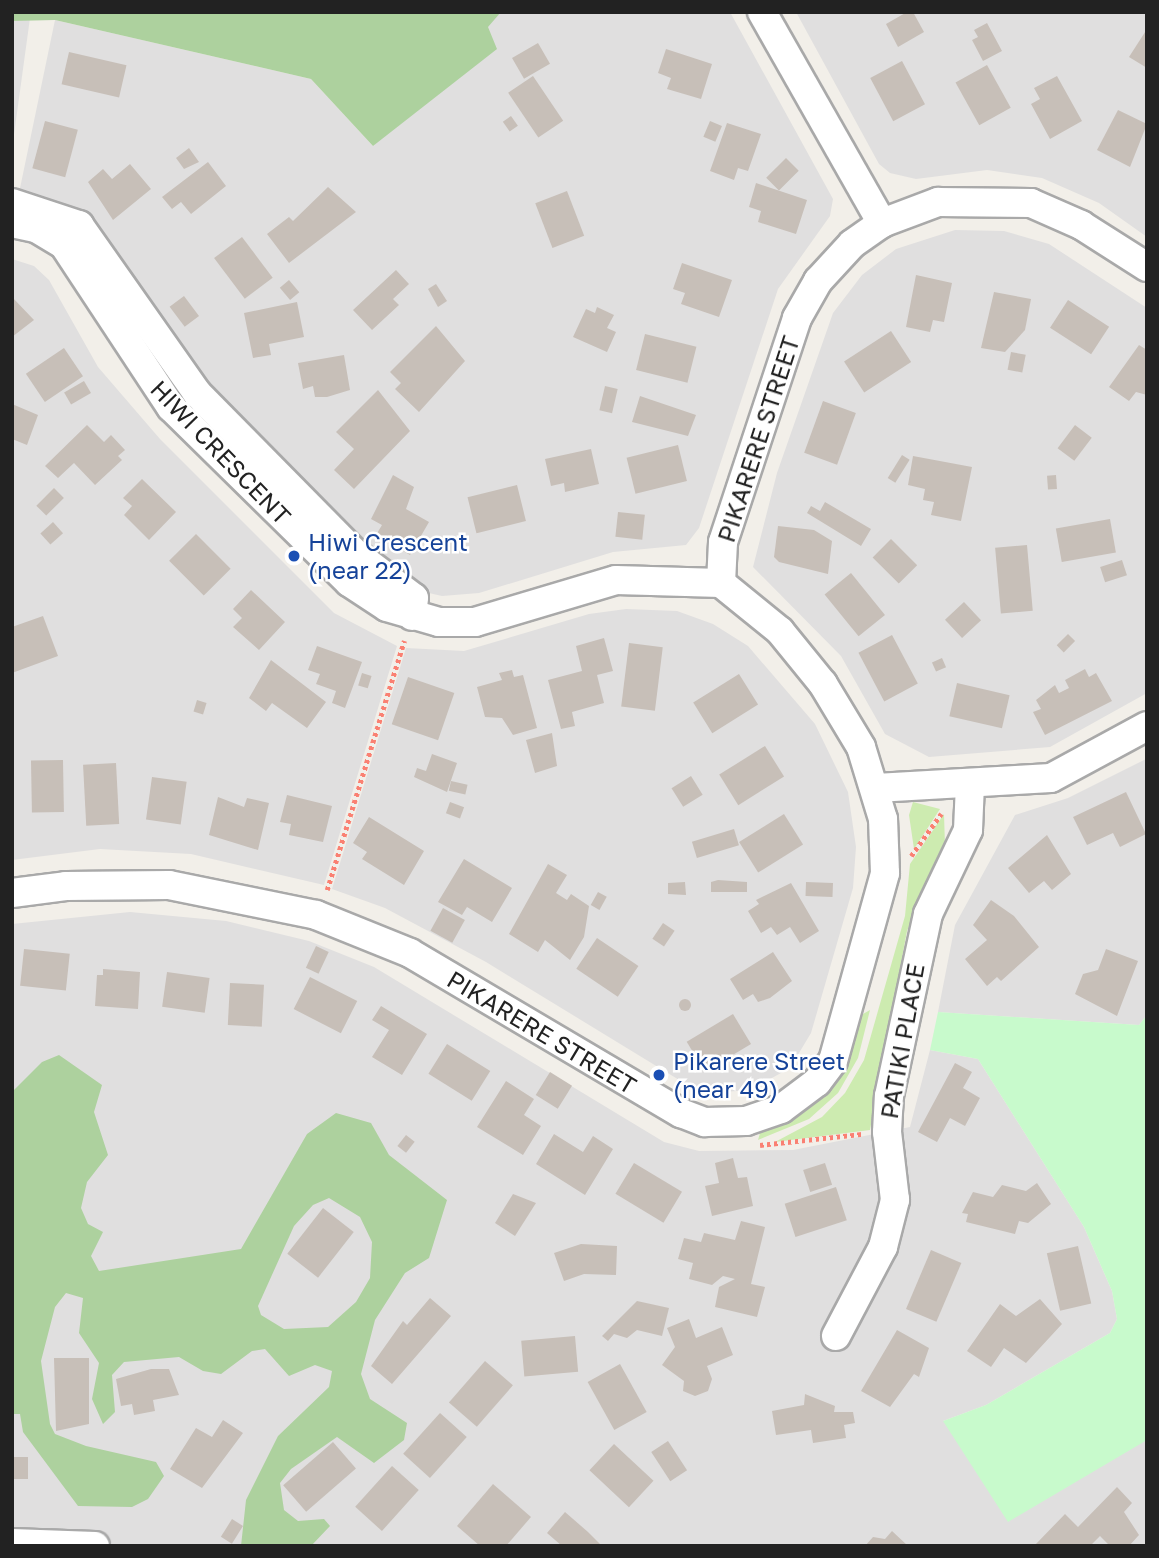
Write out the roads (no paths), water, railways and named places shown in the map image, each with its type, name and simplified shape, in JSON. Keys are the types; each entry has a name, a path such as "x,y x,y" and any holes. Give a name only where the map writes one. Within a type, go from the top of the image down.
{"street":[{"path":"762,12 882,223"},
{"name":"PIKARERE STREET","path":"12,893 66,886 169,885 316,915 410,953 681,1113 705,1122 746,1121 800,1097 833,1061 844,1034 885,873 876,788 861,747 823,684 780,631 721,583 723,542 797,318 832,264 882,223 938,202 1031,203 1081,225 1147,267"},
{"path":"12,203 79,225 127,299 197,393 357,555 414,598 408,628"},
{"name":"HIWI CRESCENT","path":"12,223 36,229 64,245 142,370 172,407 349,582 408,628 475,622 616,580 721,583"},
{"path":"127,299 126,309 155,361 142,370"},
{"path":"876,788 970,785 1051,778 1147,726"},
{"name":"PATIKI PLACE","path":"836,1336 883,1247 895,1200 887,1132 889,1096 928,914 968,831 970,785"},
{"path":"12,1543 95,1546"}],"place":[{"name":"Hiwi Crescent (near 22)","path":"294,556"},
{"name":"Pikarere Street (near 49)","path":"659,1075"}]}
